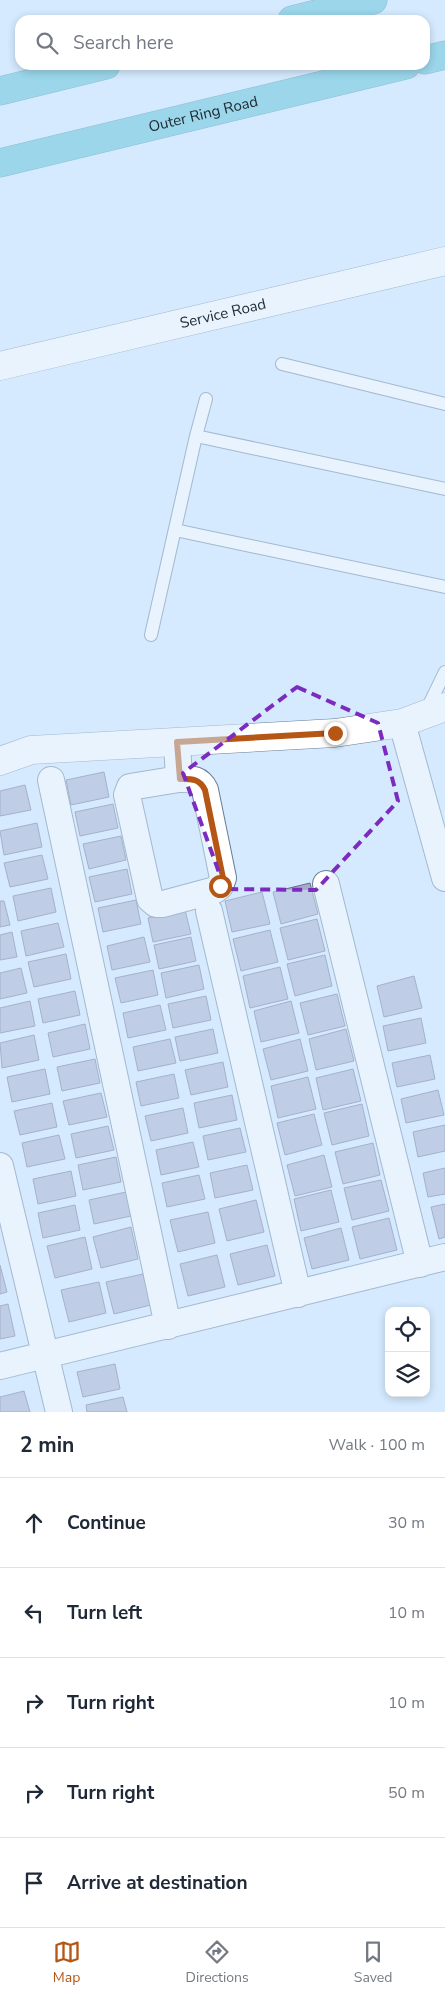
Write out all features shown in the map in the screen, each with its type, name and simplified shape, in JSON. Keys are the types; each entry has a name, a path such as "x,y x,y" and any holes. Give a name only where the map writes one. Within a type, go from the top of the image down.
{"highway":[{"path":"312,15 373,0"},
{"path":"430,59 445,55"},
{"path":"0,91 86,70"},
{"name":"Outer Ring Road","path":"0,163 385,70"}],"main road":[{"name":"Service Road","path":"0,366 445,261"},
{"path":"0,761 31,750 335,733 424,715"}],"street":[{"path":"424,715 445,878"},
{"path":"177,742 180,779"},
{"path":"180,779 194,779 202,784 205,790 223,878 220,886 214,890 163,904 156,904 150,899 127,796 130,787 180,779"},
{"path":"51,780 168,1326"},
{"path":"0,1366 433,1260 326,884"},
{"path":"209,911 298,1294"},
{"path":"0,1166 59,1412"}],"lane":[{"path":"282,364 445,404"},
{"path":"151,635 206,399"},
{"path":"196,436 445,489"},
{"path":"175,530 445,588"},
{"path":"424,715 445,672"}],"highlighted area":[{"path":"297,687 378,723 398,801 316,890 225,889 183,773"}],"building":[{"path":"104,772 109,797 71,805 66,780"},
{"path":"25,785 31,810 0,816 0,791"},
{"path":"113,804 118,828 80,836 75,812"},
{"path":"37,823 42,847 4,855 0,831"},
{"path":"121,836 126,860 89,869 83,844"},
{"path":"42,855 48,879 10,887 4,863"},
{"path":"127,869 132,894 95,902 89,877"},
{"path":"310,883 318,914 281,924 273,892"},
{"path":"51,888 56,912 18,921 13,896"},
{"path":"262,892 270,924 232,932 225,901"},
{"path":"136,900 141,924 103,932 98,908"},
{"path":"0,901 4,901 10,925 0,927"},
{"path":"185,910 191,934 153,942 148,918"},
{"path":"317,919 325,951 288,960 280,928"},
{"path":"58,923 64,947 26,956 21,931"},
{"path":"270,930 278,962 241,971 233,939"},
{"path":"12,932 17,957 0,960 0,935"},
{"path":"144,937 150,962 112,970 107,946"},
{"path":"191,937 196,961 159,969 154,945"},
{"path":"66,954 71,979 34,987 28,962"},
{"path":"325,955 332,986 295,996 287,964"},
{"path":"199,965 204,989 166,998 161,973"},
{"path":"280,967 288,999 250,1008 243,976"},
{"path":"21,968 27,993 0,999 0,973"},
{"path":"153,970 158,995 121,1003 115,978"},
{"path":"414,976 422,1008 384,1017 377,986"},
{"path":"75,991 80,1015 43,1023 38,999"},
{"path":"337,994 345,1026 308,1035 300,1003"},
{"path":"206,996 211,1020 173,1028 168,1004"},
{"path":"30,1001 35,1026 0,1033 0,1008"},
{"path":"291,1001 299,1033 261,1042 254,1011"},
{"path":"160,1005 166,1030 128,1038 123,1013"},
{"path":"421,1018 426,1043 388,1051 383,1026"},
{"path":"85,1024 90,1049 53,1057 48,1033"},
{"path":"213,1029 218,1053 180,1061 175,1037"},
{"path":"346,1029 354,1061 316,1070 309,1039"},
{"path":"34,1035 39,1060 2,1068 0,1043"},
{"path":"170,1039 176,1063 138,1071 133,1047"},
{"path":"300,1039 308,1071 271,1080 263,1049"},
{"path":"430,1055 435,1079 397,1087 392,1063"},
{"path":"95,1059 100,1083 62,1091 57,1067"},
{"path":"223,1062 228,1087 191,1095 185,1070"},
{"path":"45,1069 50,1094 12,1102 7,1077"},
{"path":"353,1069 361,1101 323,1110 316,1078"},
{"path":"174,1074 179,1098 141,1106 136,1082"},
{"path":"308,1077 316,1109 278,1118 271,1086"},
{"path":"438,1090 444,1115 406,1123 401,1099"},
{"path":"101,1093 107,1117 69,1125 63,1101"},
{"path":"232,1095 237,1120 199,1128 194,1103"},
{"path":"52,1103 57,1127 20,1135 14,1111"},
{"path":"362,1104 369,1136 332,1145 324,1113"},
{"path":"183,1108 188,1133 151,1141 145,1116"},
{"path":"314,1114 322,1145 285,1155 277,1123"},
{"path":"445,1125 445,1151 418,1157 413,1132"},
{"path":"108,1126 114,1150 76,1158 71,1134"},
{"path":"240,1128 246,1152 208,1160 203,1136"},
{"path":"59,1135 65,1159 27,1167 22,1143"},
{"path":"193,1142 199,1167 161,1175 156,1150"},
{"path":"373,1143 380,1175 343,1184 335,1152"},
{"path":"324,1155 332,1187 295,1196 287,1165"},
{"path":"116,1157 121,1182 83,1190 78,1165"},
{"path":"247,1165 253,1190 215,1198 210,1173"},
{"path":"445,1168 445,1194 428,1197 423,1173"},
{"path":"71,1171 76,1196 38,1204 33,1179"},
{"path":"199,1175 205,1199 167,1207 162,1183"},
{"path":"381,1180 389,1211 352,1220 344,1188"},
{"path":"331,1190 339,1222 301,1231 294,1199"},
{"path":"126,1192 131,1216 94,1224 89,1200"},
{"path":"256,1200 264,1232 227,1241 219,1209"},
{"path":"445,1204 445,1237 439,1239 431,1207"},
{"path":"75,1205 80,1230 43,1238 38,1213"},
{"path":"208,1212 215,1243 178,1252 170,1220"},
{"path":"389,1218 397,1250 360,1259 352,1227"},
{"path":"131,1227 138,1259 101,1268 93,1237"},
{"path":"341,1228 349,1260 312,1269 304,1238"},
{"path":"85,1237 92,1269 55,1278 47,1246"},
{"path":"267,1245 275,1276 238,1285 230,1254"},
{"path":"217,1255 225,1287 188,1296 180,1264"},
{"path":"0,1265 7,1292 0,1294"},
{"path":"143,1274 151,1305 114,1314 106,1282"},
{"path":"99,1282 106,1313 69,1322 61,1290"},
{"path":"8,1304 15,1336 0,1339 0,1306"},
{"path":"115,1364 120,1389 83,1397 77,1372"},
{"path":"24,1391 30,1412 0,1412 0,1397"},
{"path":"123,1397 127,1412 87,1412 86,1405"}],"route":[{"path":"220,886 223,878 205,790 202,784 194,779 180,779 177,742 335,733"}]}
